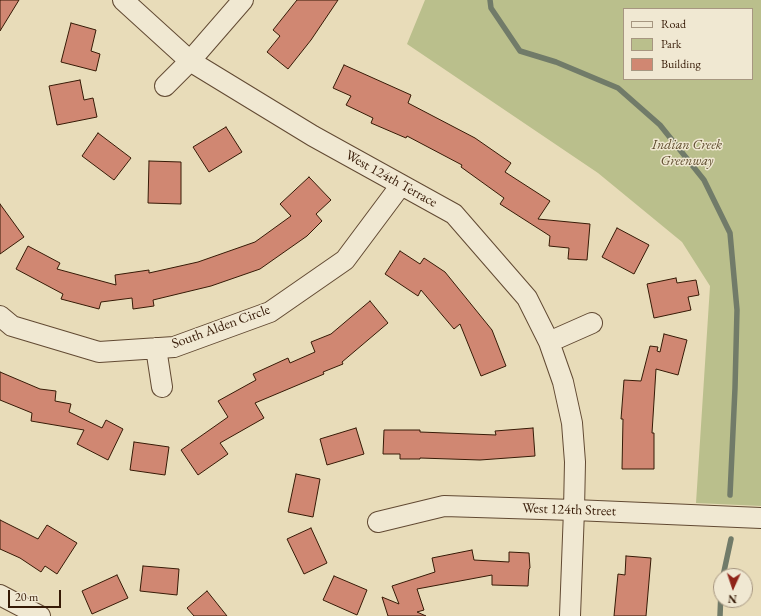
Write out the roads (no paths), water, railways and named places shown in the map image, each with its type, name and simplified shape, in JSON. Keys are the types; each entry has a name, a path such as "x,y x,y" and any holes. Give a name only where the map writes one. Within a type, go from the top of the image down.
{"street":[{"name":"West 124th Terrace","path":"123,0 190,61 313,136 454,214 527,298 549,342 563,382 572,423 575,462 570,616"},
{"path":"165,86 190,61 243,0"},
{"name":"South Alden Circle","path":"0,316 12,326 99,352 174,347 270,312 346,260 401,185"},
{"path":"549,342 592,323"},
{"name":"South Alden Circle","path":"156,348 162,387"},
{"name":"West 124th Street","path":"378,522 444,506 761,518"},
{"path":"0,595 40,616"}],"waterway":[{"path":"490,0 491,8 520,51 556,62 618,88 660,125 704,180 730,233 737,310 730,495"},
{"path":"725,568 731,539"},
{"path":"720,608 720,616"}],"park label":[{"name":"Indian Creek Greenway","path":"687,154"}]}
